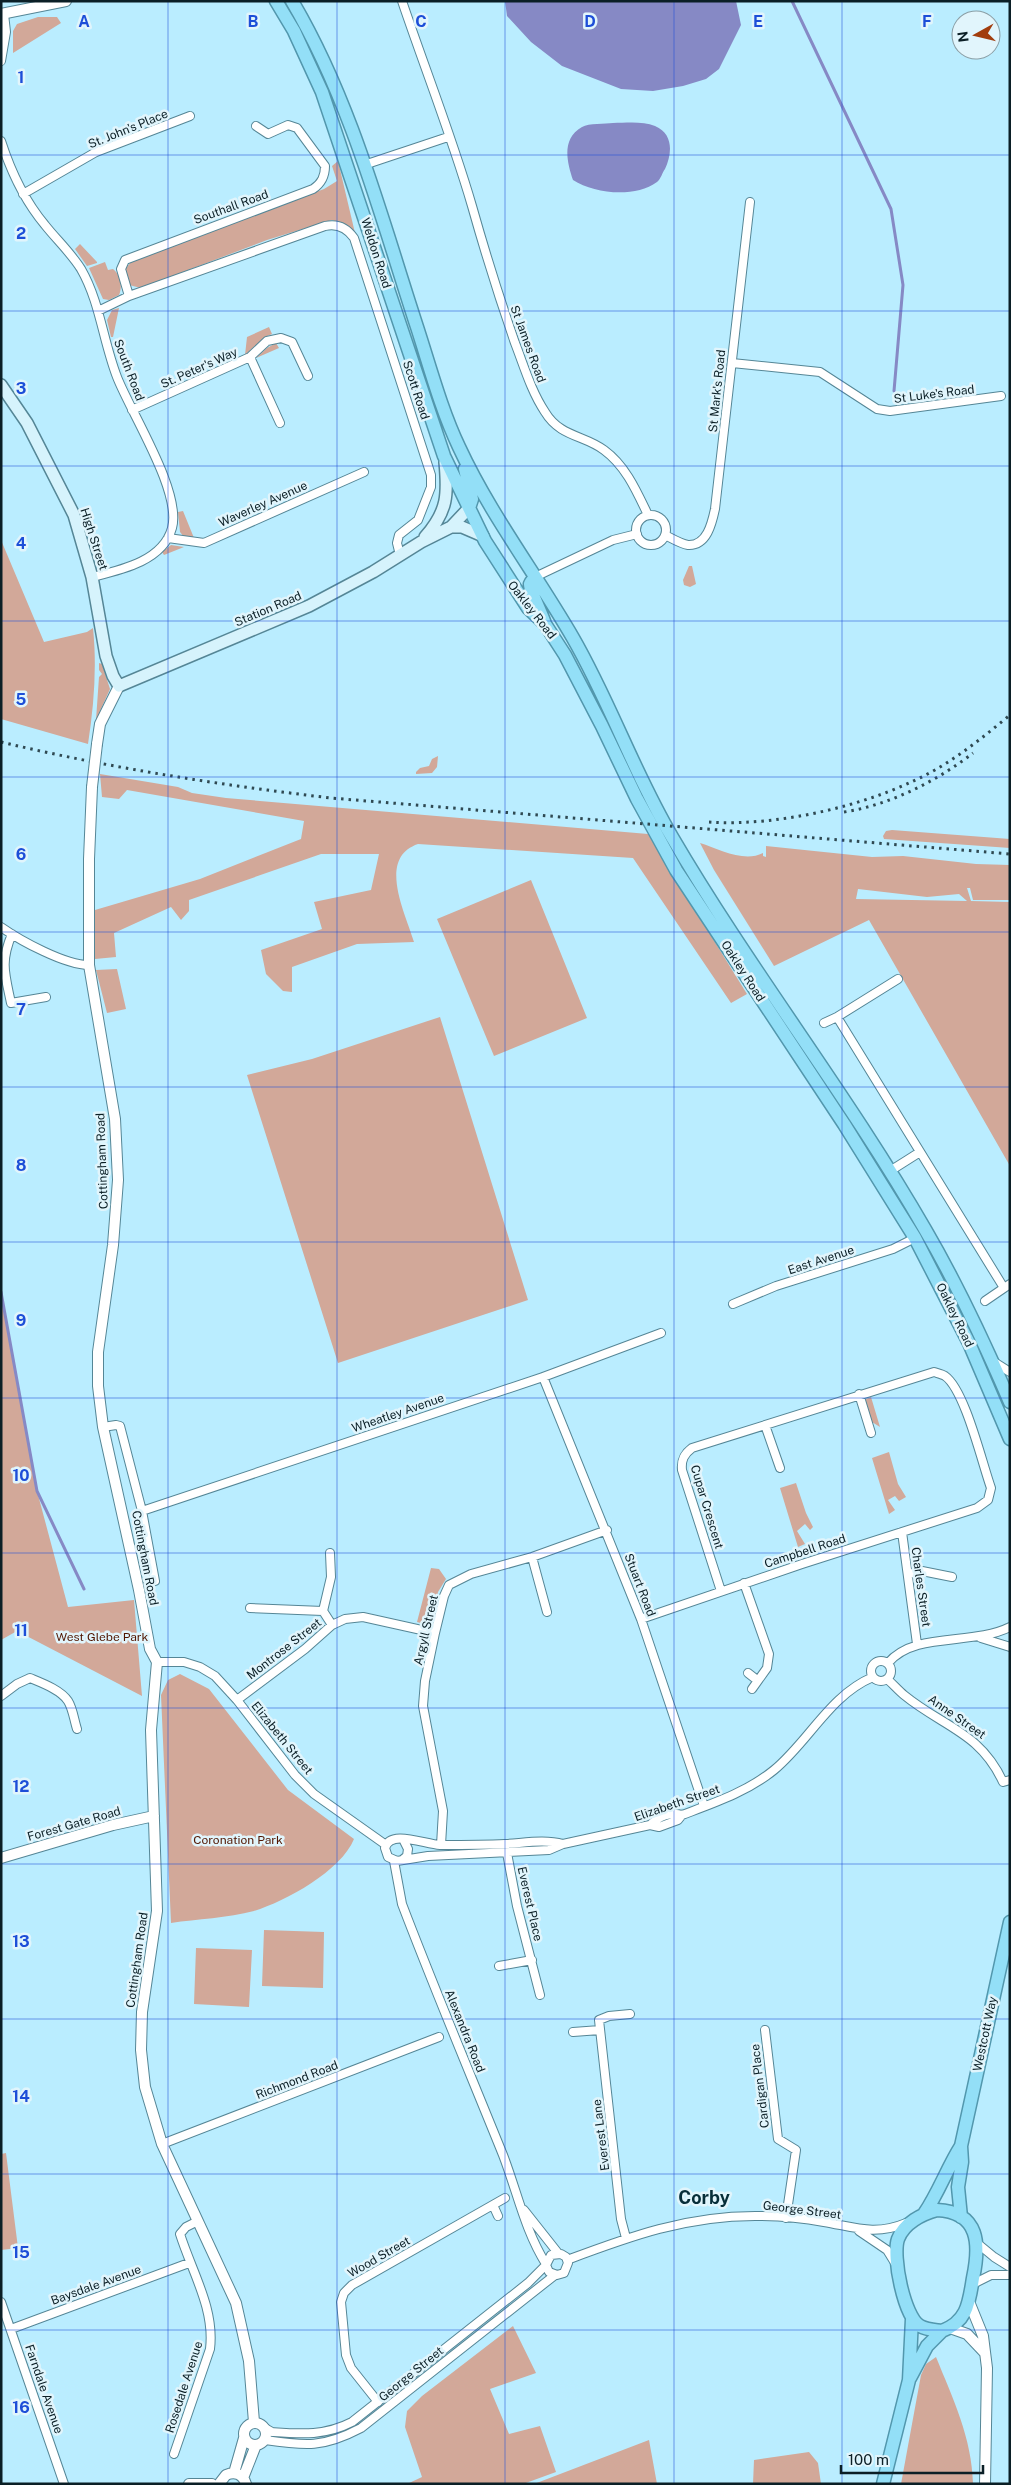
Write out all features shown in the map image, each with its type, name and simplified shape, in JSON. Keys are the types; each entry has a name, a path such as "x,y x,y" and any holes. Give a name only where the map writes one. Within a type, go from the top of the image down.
{"highway":[{"name":"Weldon Road","path":"276,1 294,31 322,92 444,456 468,508"},
{"name":"Weldon Road","path":"292,1 326,65 364,165 424,351 459,448 489,503"},
{"path":"459,448 472,499 468,508"},
{"name":"Oakley Road","path":"489,503 595,677 670,835 890,1171 955,1284 1010,1402"},
{"name":"Oakley Road","path":"468,508 506,577 534,615 545,624 578,678 636,799 672,863 864,1155 915,1238 969,1342 1010,1439"},
{"path":"506,577 523,580 535,577"},
{"path":"535,577 530,584 530,590 542,610 545,624"},
{"name":"Westcott Way","path":"961,2217 958,2194 962,2162 961,2146 1010,1922"},
{"name":"Westcott Way","path":"924,2214 940,2189 952,2160 961,2146"},
{"path":"884,2484 909,2380 912,2319 897,2267 898,2239 912,2221 924,2214 945,2210 961,2217 972,2228 977,2243 970,2304 960,2321 927,2346 909,2380"},
{"path":"912,2319 919,2326 946,2330"}],"main road":[{"name":"High Street","path":"1,385 27,423 74,515 92,577 106,656 113,676 119,686"},
{"name":"Station Road","path":"421,542 434,527 444,510 448,489 444,456"},
{"name":"Station Road","path":"119,686 284,618 373,572 421,542 451,527 468,508"},
{"path":"451,527 462,527 483,536"}],"street":[{"path":"1,61 6,32 2,14 66,1"},
{"name":"St James Road","path":"402,1 471,203 493,281 530,383 545,413 564,431 604,449 617,462 628,476 648,515"},
{"name":"St. John's Place","path":"23,194 96,152 190,116"},
{"name":"Southall Road","path":"129,296 121,269 125,260 313,189 320,184 325,172 325,166 297,128 288,125 268,134 256,126"},
{"path":"364,165 448,137"},
{"name":"South Road","path":"1,141 23,194 45,226 76,261 87,281 98,310 110,357 172,499 174,518 168,538"},
{"name":"St Mark's Road","path":"665,536 688,545 700,541 710,527 715,509 750,202"},
{"name":"Scott Road","path":"129,296 326,226 333,224 345,228 354,238 431,475 431,487 418,520 399,535 400,555"},
{"path":"98,310 129,296"},
{"name":"St. Peter's Way","path":"132,410 250,357 267,341 275,338 287,340 294,346 308,376"},
{"path":"250,357 280,423"},
{"name":"St Luke's Road","path":"732,363 820,372 877,409 890,411 1002,396"},
{"name":"Waverley Avenue","path":"168,538 204,543 364,472"},
{"path":"648,515 657,516 664,522 665,536 660,542 651,544 642,541 637,534 638,524 648,515"},
{"path":"535,577 614,540 637,534"},
{"path":"92,577 146,559 154,554 168,538"},
{"name":"Cottingham Road","path":"119,686 100,724 92,787 89,859 89,965 115,1119 117,1149 114,1245 98,1352 98,1386 103,1427 150,1649 157,1662 151,1730 157,1911 142,2012 141,2050 145,2087 162,2144 236,2303 249,2361 254,2422"},
{"path":"1,927 61,957 81,965 89,965"},
{"path":"11,1003 3,965 3,950 12,934"},
{"path":"824,1023 898,979"},
{"path":"1,1005 46,996"},
{"path":"837,1017 920,1152 1007,1286 985,1300"},
{"path":"890,1171 920,1152"},
{"name":"East Avenue","path":"733,1304 784,1284 893,1249 915,1238"},
{"name":"Wheatley Avenue","path":"142,1511 543,1377 660,1333"},
{"path":"992,1360 1010,1372"},
{"name":"Cupar Crescent","path":"721,1591 681,1463 687,1452 692,1448 934,1372 944,1375 960,1395 990,1488 988,1500 977,1508"},
{"name":"Stuart Road","path":"543,1377 607,1530 641,1619 704,1806"},
{"path":"859,1394 871,1433"},
{"path":"765,1425 780,1468"},
{"path":"103,1427 120,1426 142,1511 156,1581 148,1583"},
{"name":"Campbell Road","path":"641,1619 977,1508"},
{"name":"Argyll Street","path":"441,1845 443,1811 423,1706 425,1681 435,1633 444,1596 449,1585 471,1574 532,1557 607,1530"},
{"name":"Charles Street","path":"902,1532 917,1644"},
{"path":"330,1553 334,1577 324,1611 332,1625"},
{"path":"532,1557 547,1612"},
{"path":"909,1574 922,1571 952,1577"},
{"path":"744,1584 769,1654 767,1668 752,1689"},
{"path":"250,1608 324,1611"},
{"name":"Montrose Street","path":"237,1700 305,1649 332,1625 346,1619 363,1617 435,1633"},
{"path":"888,1663 896,1654 917,1644 979,1638 1010,1627"},
{"path":"979,1638 1010,1647"},
{"name":"Elizabeth Street","path":"157,1662 172,1660 200,1667 215,1676 237,1700 295,1775 314,1794 386,1845"},
{"path":"880,1661 888,1663 891,1670 887,1679 879,1681 873,1677 873,1665 880,1661"},
{"path":"748,1673 757,1680"},
{"name":"Elizabeth Street","path":"398,1861 428,1856 508,1854 549,1850 563,1844 650,1825 659,1827 678,1820 682,1815 730,1796 769,1774 806,1739 848,1690 873,1677"},
{"path":"1,1696 17,1684 30,1678 41,1682 61,1694 69,1702 77,1729"},
{"name":"Anne Street","path":"887,1679 904,1695 976,1742 991,1759 1006,1781"},
{"name":"Forest Gate Road","path":"1,1858 113,1825 154,1816"},
{"path":"395,1838 403,1839 408,1849 407,1856 398,1861 386,1855 386,1845 395,1838"},
{"name":"Elizabeth Street","path":"403,1839 441,1845 553,1841 563,1844"},
{"name":"Everest Place","path":"508,1854 517,1906 540,1995"},
{"name":"Alexandra Road","path":"398,1861 402,1904 523,2208 527,2226 537,2250 546,2265"},
{"name":"Everest Place","path":"499,1966 532,1960"},
{"path":"573,2032 600,2030 599,2020 609,2016 630,2014"},
{"name":"Everest Lane","path":"600,2030 621,2219 626,2238"},
{"name":"Cardigan Place","path":"765,2030 778,2139 796,2150 786,2218"},
{"name":"Richmond Road","path":"162,2144 439,2037"},
{"name":"Wood Street","path":"378,2402 351,2368 346,2355 341,2312 344,2293 352,2284 505,2198"},
{"path":"493,2205 498,2216"},
{"name":"Alexandra Road","path":"523,2208 558,2253"},
{"name":"George Street","path":"260,2443 305,2446 332,2442 361,2428 555,2275 561,2275 566,2270 567,2260 626,2238 676,2223 712,2218 755,2216 786,2218 824,2222 859,2231 878,2231 912,2221"},
{"name":"Rosedale Avenue","path":"174,2454 210,2349 212,2333 210,2315 189,2263 180,2234 186,2227 198,2221"},
{"name":"George Street","path":"859,2231 887,2250 897,2267"},
{"path":"977,2243 1010,2267"},
{"path":"558,2253 567,2260"},
{"name":"George Street","path":"265,2428 272,2432 308,2434 336,2431 352,2422 528,2283 546,2265 551,2255 558,2253"},
{"name":"Baysdale Avenue","path":"11,2329 189,2263"},
{"path":"546,2265 549,2272 555,2275"},
{"path":"972,2284 990,2275 1010,2275"},
{"name":"Farndale Avenue","path":"1,2302 64,2484"},
{"path":"970,2304 983,2336 988,2384 985,2484"},
{"path":"946,2330 967,2334 985,2353"},
{"path":"254,2422 258,2423 265,2428 260,2443 241,2478 245,2428 254,2422"},
{"path":"244,2438 249,2444 260,2443"},
{"path":"219,2484 226,2475 241,2478"},
{"path":"189,2484 212,2484"}],"green space":[{"path":"38,17 57,17 61,23 13,53 13,31 17,24"},
{"path":"338,161 355,233 347,225 332,220 267,240 141,288 129,285 125,269 132,261 324,189 337,181 332,166"},
{"path":"80,244 97,263 87,266 75,249"},
{"path":"105,262 108,270 113,269 117,274 121,284 119,295 109,300 103,299 89,268"},
{"path":"119,308 113,337 111,337 107,320 112,310"},
{"path":"269,327 272,334 265,337 245,355 247,337"},
{"path":"276,343 279,348 256,358 267,348"},
{"path":"183,511 194,538 184,537 180,532 178,512"},
{"path":"1,540 44,642 87,632 93,628 94,686 88,744 1,719"},
{"path":"171,545 184,547 164,555 162,552"},
{"path":"689,566 692,566 696,584 690,587 684,585 683,580"},
{"path":"99,663 102,664 110,689 96,720 99,677 102,674 99,670"},
{"path":"438,756 437,767 432,773 416,774 420,768 429,766 432,759"},
{"path":"100,774 178,787 192,793 226,798 648,834 747,994 731,1003 633,858 418,844 406,851 399,861 396,873 400,902 414,942 357,944 292,967 292,992 283,991 266,974 261,950 322,929 314,902 371,890 379,854 321,854 189,900 189,911 181,920 171,907 114,933 116,957 95,959 92,934 95,910 200,879 301,839 304,821 127,790 119,799 102,797"},
{"path":"886,831 1010,839 1010,848 884,839 883,836"},
{"path":"700,843 740,856 756,856 763,853 763,856 766,857 766,846 872,857 903,856 976,864 1010,865 1010,900 973,900 970,888 967,888 971,901 1010,902 1010,1166 869,920 774,966 714,870","holes":["858,889 927,897 959,894 967,901 856,899"]},
{"path":"531,880 587,1018 494,1056 437,919"},
{"path":"117,969 126,1009 107,1013 96,970"},
{"path":"440,1017 528,1300 338,1363 247,1075 312,1059"},
{"name":"West Glebe Park","path":"1,1292 37,1491 68,1607 134,1600 142,1696 17,1631 1,1640"},
{"path":"871,1397 880,1427 872,1422 866,1403 866,1399"},
{"path":"889,1452 898,1484 906,1497 899,1501 895,1496 888,1500 895,1510 889,1514 872,1458"},
{"path":"796,1483 813,1527 810,1530 805,1524 797,1531 805,1544 798,1547 780,1488"},
{"path":"431,1568 439,1569 446,1579 438,1592 431,1620 424,1624 417,1622"},
{"name":"Coronation Park","path":"180,1674 209,1689 288,1790 354,1839 347,1851 325,1873 281,1900 254,1911 223,1917 171,1923 161,1695 168,1680"},
{"path":"264,1930 324,1932 323,1988 262,1986"},
{"path":"196,1948 252,1950 249,2007 194,2004"},
{"path":"6,2153 18,2248 1,2250 1,2154"},
{"path":"513,2326 536,2373 490,2389 509,2434 540,2426 556,2472 523,2484 407,2484 422,2477 405,2427 407,2411 422,2396"},
{"path":"936,2357 965,2435 972,2467 973,2484 901,2484 921,2375 926,2364"},
{"path":"649,2440 657,2484 534,2484"},
{"path":"809,2452 818,2463 821,2484 753,2484 754,2460"}],"water":[{"path":"505,1 736,1 741,25 719,69 706,79 683,86 653,91 621,89 562,66 531,42 507,16"},
{"path":"593,124 650,124 666,134 670,145 669,157 665,169 657,182 638,190 615,192 592,188 573,180 567,151 568,144 575,132 582,127"}],"waterway":[{"path":"792,1 891,209 903,285 894,391"},
{"path":"1,1292 37,1491 84,1589"}],"railway":[{"path":"709,822 737,823 797,817 858,802 888,792 940,767 1010,715"},
{"path":"1,742 165,775 331,798 1010,854"},
{"path":"844,812 861,809 896,798 944,773 973,753"}],"district":[{"name":"Corby","path":"704,2197"}]}
